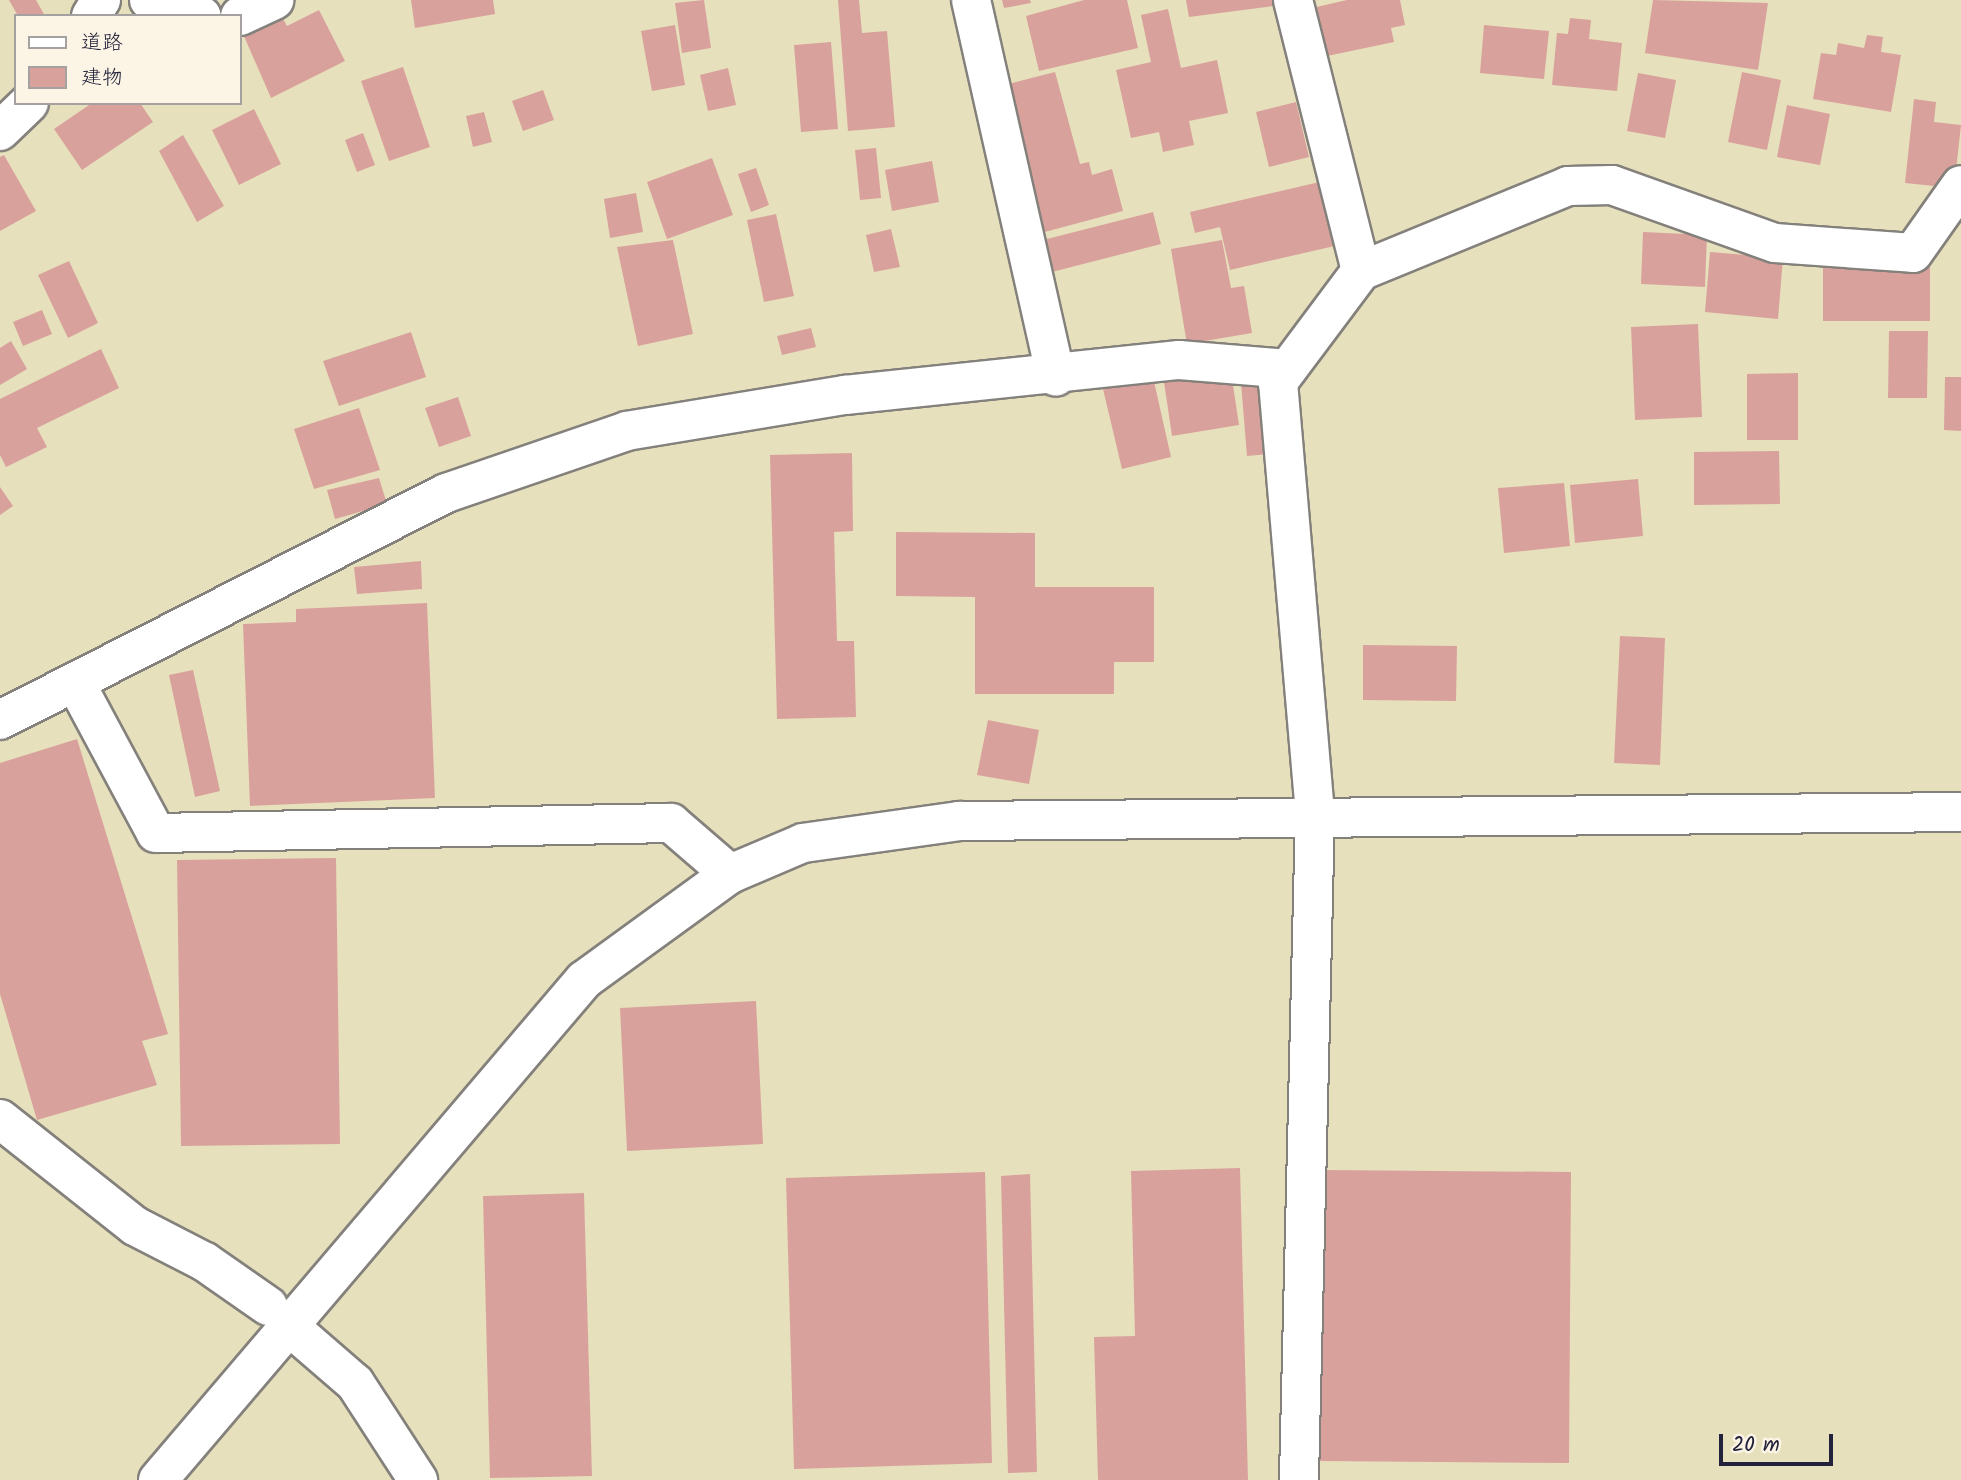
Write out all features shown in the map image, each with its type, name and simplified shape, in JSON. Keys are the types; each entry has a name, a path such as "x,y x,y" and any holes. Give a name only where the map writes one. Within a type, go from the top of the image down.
{"street":[{"path":"149,0 195,14"},
{"path":"242,15 275,0"},
{"path":"971,0 1056,377"},
{"path":"1293,0 1362,271"},
{"path":"0,131 27,105"},
{"path":"1298,1480 1315,814 1278,383 1362,271 1568,186 1612,185 1775,243 1913,253 1961,185"},
{"path":"0,720 446,493 627,431 845,395 1056,377 1179,360 1288,369"},
{"path":"75,682 156,833 671,823 730,874"},
{"path":"158,1480 574,989 730,874 803,844 879,828 1315,814 1961,812"},
{"path":"0,1119 135,1226 205,1262 268,1306"},
{"path":"304,1339 355,1383 418,1480"}],"building":[{"path":"9,0 36,0 44,14 17,14"},
{"path":"411,0 493,0 495,14 415,28"},
{"path":"704,0 711,48 682,53 675,3"},
{"path":"838,0 859,0 862,33 887,31 895,127 848,131"},
{"path":"1002,0 1030,0 1031,3 1004,8"},
{"path":"1084,0 1127,0 1138,48 1039,71 1026,16"},
{"path":"1186,0 1273,0 1273,6 1189,17"},
{"path":"1347,0 1400,0 1405,25 1391,28 1394,42 1327,56 1323,37 1309,40 1312,8"},
{"path":"1653,0 1768,3 1758,70 1645,53"},
{"path":"277,8 287,26 319,10 345,61 271,98 242,26"},
{"path":"1168,9 1181,68 1217,60 1228,113 1189,121 1194,145 1163,152 1159,132 1131,138 1116,70 1151,62 1141,15"},
{"path":"1570,18 1591,20 1589,39 1622,43 1617,91 1552,85 1557,33 1568,34"},
{"path":"675,25 685,85 652,91 641,31"},
{"path":"1484,25 1549,31 1544,79 1480,73"},
{"path":"1867,35 1883,37 1881,52 1901,55 1891,112 1813,99 1821,53 1836,55 1838,43 1864,48"},
{"path":"831,42 838,129 801,132 794,45"},
{"path":"403,67 430,147 389,161 361,81"},
{"path":"728,68 736,105 708,111 700,75"},
{"path":"1055,72 1080,164 1089,162 1092,175 1112,169 1123,211 1041,233 1001,86"},
{"path":"1742,72 1781,80 1767,150 1728,142"},
{"path":"1638,73 1676,80 1665,138 1627,131"},
{"path":"543,90 554,120 523,131 512,101"},
{"path":"1914,99 1936,102 1934,122 1961,125 1954,188 1905,183"},
{"path":"1296,102 1309,157 1269,167 1256,112"},
{"path":"89,105 141,105 153,122 82,170 54,129"},
{"path":"1787,105 1830,114 1820,165 1777,157"},
{"path":"254,109 281,164 239,185 212,130"},
{"path":"484,112 492,142 473,147 466,116"},
{"path":"363,133 375,165 357,172 345,140"},
{"path":"183,135 224,206 197,222 159,151"},
{"path":"876,148 881,198 860,200 855,150"},
{"path":"4,155 36,211 0,231 0,157"},
{"path":"712,158 733,215 667,239 647,182"},
{"path":"932,161 939,202 892,211 885,170"},
{"path":"756,168 769,205 751,212 738,174"},
{"path":"1324,181 1339,245 1230,270 1220,227 1195,233 1190,212"},
{"path":"636,193 643,232 610,238 604,199"},
{"path":"1153,212 1161,244 1052,272 1043,240"},
{"path":"776,214 794,296 764,302 747,220"},
{"path":"891,229 900,267 874,272 866,235"},
{"path":"1643,232 1707,235 1705,287 1641,284"},
{"path":"673,240 693,334 638,346 617,247"},
{"path":"1222,240 1231,288 1244,286 1252,333 1187,344 1171,249"},
{"path":"1710,252 1783,258 1778,319 1705,312"},
{"path":"69,261 98,323 68,338 38,275"},
{"path":"1930,266 1930,321 1823,321 1823,267"},
{"path":"42,310 52,334 23,346 13,322"},
{"path":"1698,324 1702,417 1635,420 1631,327"},
{"path":"811,328 816,347 782,355 777,336"},
{"path":"1889,331 1928,331 1927,398 1888,398"},
{"path":"411,332 426,377 339,406 323,361"},
{"path":"11,341 27,369 0,385 0,348"},
{"path":"101,349 119,388 37,428 47,447 6,467 0,455 0,399"},
{"path":"1231,372 1239,425 1172,436 1164,382"},
{"path":"1798,373 1798,440 1747,440 1747,374"},
{"path":"1153,377 1171,457 1122,469 1103,389"},
{"path":"1945,377 1961,377 1961,431 1944,430"},
{"path":"1263,381 1269,454 1247,456 1241,383"},
{"path":"458,397 471,436 439,447 425,408"},
{"path":"359,408 380,470 314,489 294,429"},
{"path":"1779,451 1780,504 1694,505 1694,452"},
{"path":"852,453 853,531 834,532 837,641 854,641 856,717 777,719 770,455"},
{"path":"379,478 387,504 335,519 327,490"},
{"path":"1638,479 1643,536 1575,543 1570,485"},
{"path":"1564,483 1570,546 1504,553 1498,488"},
{"path":"0,487 13,506 0,515"},
{"path":"896,532 1035,533 1035,587 1154,587 1154,662 1114,662 1114,694 975,694 975,597 896,596"},
{"path":"421,561 422,589 357,594 354,567"},
{"path":"427,603 435,798 250,806 243,624 296,622 296,609"},
{"path":"1620,636 1665,638 1660,765 1614,763"},
{"path":"1363,645 1457,646 1456,701 1363,700"},
{"path":"193,670 220,791 195,797 169,675"},
{"path":"988,720 1039,730 1029,784 977,775"},
{"path":"77,739 168,1034 142,1041 157,1085 37,1120 0,994 0,763"},
{"path":"336,858 340,1144 181,1146 177,860"},
{"path":"756,1001 763,1144 627,1151 620,1008"},
{"path":"1240,1168 1248,1480 1098,1480 1094,1337 1135,1336 1131,1171"},
{"path":"1323,1170 1571,1172 1569,1463 1320,1461"},
{"path":"985,1172 992,1463 794,1469 786,1178"},
{"path":"1030,1174 1037,1472 1008,1473 1001,1176"},
{"path":"584,1193 592,1476 490,1478 483,1196"}]}
